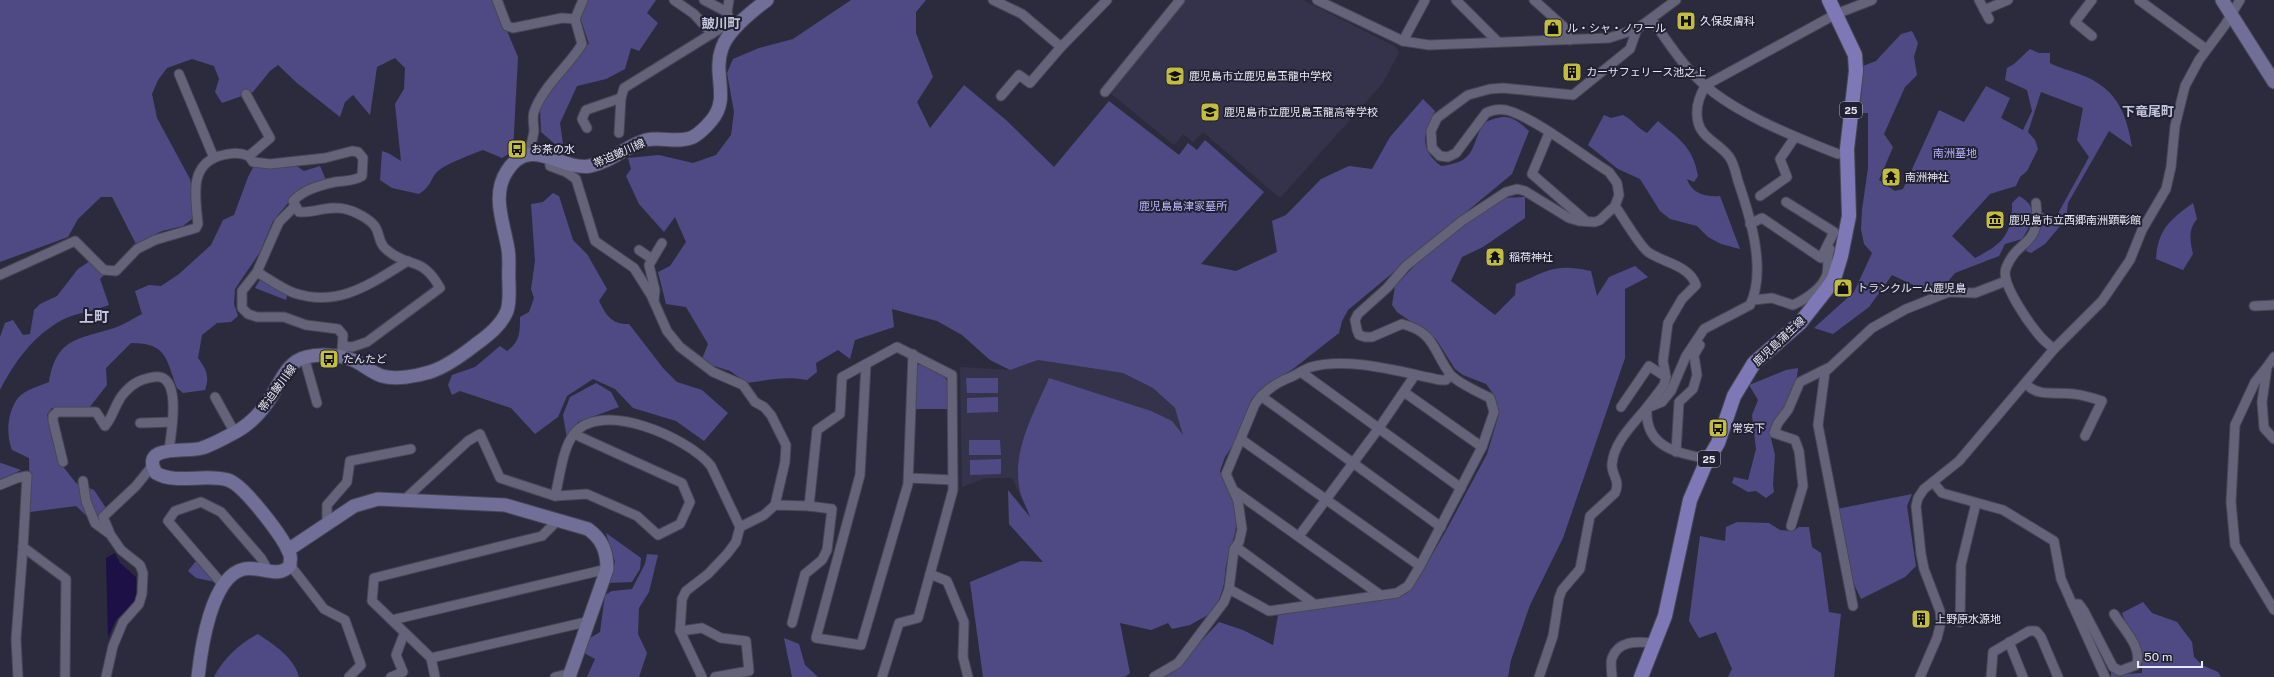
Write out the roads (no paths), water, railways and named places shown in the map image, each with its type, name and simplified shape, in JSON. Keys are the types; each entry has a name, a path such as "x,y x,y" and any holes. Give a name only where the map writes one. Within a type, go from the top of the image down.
{"main road":[{"name":"鹿児島蒲生線","path":"1641,677 1664,616 1678,560 1687,512 1709,459 1718,444 1734,396 1754,364 1800,324 1830,284 1841,256 1849,216 1847,149 1856,71 1855,55 1829,0"}],"street":[{"path":"497,0 507,26 512,28 562,18 576,19"},
{"path":"529,155 534,132 534,114 538,104 564,66 575,55 582,44 576,19 583,0"},
{"path":"674,0 694,14 712,34"},
{"path":"704,0 727,12"},
{"path":"619,133 621,98 624,88 712,34 732,27 727,12 729,0"},
{"name":"帯迫皷川線","path":"153,465 153,459 157,454 169,450 202,448 235,433 246,426 261,411 287,369 304,357 342,351 385,377 413,375 430,372 456,359 494,331 508,309 508,252 499,207 502,182 513,163 529,155 549,156 565,163 588,167 611,158 634,144 650,139 686,139 696,135 714,118 721,104 719,58 722,46 732,27 767,0"},
{"path":"993,0 1022,14 1061,47"},
{"path":"1001,96 1019,75 1030,83 1061,47 1107,0"},
{"path":"1105,92 1180,0"},
{"path":"1317,0 1327,2 1403,41 1429,45 1609,38 1637,29 1676,0"},
{"path":"1403,41 1425,0"},
{"path":"1456,0 1498,42"},
{"path":"1534,0 1563,26 1570,40"},
{"path":"1647,408 1662,402 1671,391 1686,356 1704,329 1737,314 1750,305 1756,286 1757,272 1750,224 1731,159 1703,132 1698,124 1699,96 1706,85 1836,14 1872,0"},
{"path":"1979,0 1989,19"},
{"path":"1984,10 2008,0"},
{"path":"2092,0 2075,22 2092,36"},
{"path":"2138,0 2206,49"},
{"path":"2222,0 2274,82"},
{"path":"1920,677 1937,638 1941,622 1940,611 1922,561 1916,506 1924,490 1959,461 2026,384 2054,349 2108,293 2130,260 2142,230 2161,200 2170,177 2176,126 2185,86 2206,49 2232,15 2240,0"},
{"path":"1651,19 1696,77 1731,105 1795,137 1838,154"},
{"path":"1229,589 1269,611 1378,594 1397,593 1403,590 1420,566 1482,447 1494,412 1493,404 1490,398 1450,375 1431,342 1418,330 1402,324 1372,337 1365,337 1359,335 1355,325 1355,320 1358,314 1378,297 1421,252 1462,221 1506,192 1517,189 1525,191 1569,218 1587,222 1600,220 1615,206 1619,188 1614,177 1548,133 1514,113 1506,110 1491,110 1477,123 1456,153 1448,157 1440,156 1432,148 1430,140 1431,131 1437,118 1458,101 1478,92 1503,88 1566,95 1578,93 1630,49 1637,29"},
{"path":"179,74 214,158"},
{"path":"246,94 270,138 249,156"},
{"path":"587,128 582,119 586,110 621,98"},
{"path":"1548,133 1532,174 1587,222"},
{"path":"1760,196 1787,177 1780,159 1795,137"},
{"path":"0,275 74,240 104,270 112,272 116,271 137,249 155,240 196,228 198,224 195,191 196,178 201,169 214,158 239,152 249,156 253,162 270,164 325,158 358,152 363,158 362,176 352,181 335,182 307,191 293,201 294,207 299,212 308,213 335,208 359,214 375,226 381,244 388,251 426,268 440,288 367,342 342,351 343,336 338,329 306,325 284,317 258,317 248,314 242,308 242,291 257,272 279,222 294,207"},
{"path":"549,156 550,166 576,179 595,241 634,268 654,303 667,331 680,347 713,372 743,386 755,402 764,407 774,420 786,445 785,462 775,505 764,515 740,527"},
{"path":"1750,224 1762,218 1821,258 1834,232 1786,202"},
{"path":"2036,203 2038,220 2034,235 2011,259 2005,269 2006,281 2009,289 2039,335 2054,349"},
{"path":"1539,677 1553,636 1559,598 1562,590 1580,570 1590,516 1615,493 1617,488 1617,480 1612,469 1614,454 1628,428 1647,408 1664,386 1666,377 1663,361 1668,323 1682,299 1690,293 1696,285 1693,277 1686,271 1647,251 1615,206"},
{"path":"1752,300 1772,298 1793,305 1806,299 1821,285 1827,275 1826,258 1836,233"},
{"path":"654,303 655,290 649,265 662,243"},
{"path":"639,250 652,259"},
{"path":"257,272 295,293 337,298 367,285 408,261"},
{"path":"1854,606 1818,425 1825,372 1872,328 1906,309 1949,292 1975,293 2006,281"},
{"path":"2254,306 2274,305"},
{"path":"1676,452 1679,402 1693,389 1697,375 1694,355 1711,327"},
{"path":"809,506 817,430 840,414 842,377 897,347 952,375 954,480 918,618 899,623 882,677"},
{"path":"866,364 860,475 816,638 861,645 909,478 913,354"},
{"path":"304,357 317,403"},
{"path":"2274,357 2255,382 2235,425 2231,502 2235,545 2274,610"},
{"path":"1154,677 1178,662 1224,602 1229,589 1232,560 1241,536 1241,517 1238,501 1226,474 1228,465 1242,440 1254,408 1261,396 1278,383 1316,366 1343,364 1441,380 1446,380 1450,375"},
{"path":"1621,408 1649,366 1666,377"},
{"path":"1791,526 1803,486 1799,451 1795,440 1774,433 1778,423 1788,410 1800,382 1831,366"},
{"path":"2267,367 2262,402 2264,428 2274,439"},
{"path":"1301,372 1461,488"},
{"path":"1299,536 1379,428 1415,375"},
{"path":"63,462 53,416 60,411 96,412 105,426 120,398 140,379 156,376 164,378 169,383 174,400 169,450"},
{"path":"2026,384 2032,390 2042,394 2075,394 2102,401 2085,436"},
{"path":"1404,392 1482,447"},
{"path":"1261,396 1441,527"},
{"path":"215,397 235,433"},
{"path":"1647,408 1646,418 1658,442 1676,452 1709,459"},
{"path":"555,496 567,445 574,434 590,423 599,419 617,419 682,442 704,457 710,466 740,527 736,542 727,554 708,574 686,591 682,599 680,631 702,677"},
{"path":"140,423 172,422"},
{"path":"404,500 468,441 480,434 500,478 555,496 587,494 637,516 658,535 680,524 690,502 682,483 574,434"},
{"path":"1242,440 1420,566"},
{"path":"327,525 327,506 347,482 350,461 411,449"},
{"path":"106,677 113,646 124,622 139,604 142,594 143,573 140,565 121,550 110,534 102,516 136,486 153,465"},
{"path":"153,465 156,473 169,478 212,478 228,480 238,486 277,534 291,557 290,564 287,569 280,572 245,568 238,571 223,585 217,597 202,648 198,677"},
{"path":"0,485 17,478 27,476 16,639 18,677"},
{"path":"909,478 954,480"},
{"path":"83,481 86,501 90,512 96,523 110,534"},
{"path":"1933,482 1942,493 2003,510 2054,541 2061,578 2105,677"},
{"path":"1232,489 1378,594"},
{"path":"288,550 354,506 366,501 404,500 505,505 588,529 596,535 603,546 607,556 607,569 570,675 555,677"},
{"path":"223,585 168,521 175,510 201,502 221,512 261,558 268,570"},
{"path":"1960,622 1961,565 1976,503"},
{"path":"775,505 809,506 832,509 827,550 822,560 805,574 792,623"},
{"path":"435,677 431,658 404,634 372,601 374,578 542,536 558,520"},
{"path":"1236,547 1314,604"},
{"path":"22,548 66,579 65,677"},
{"path":"290,564 324,609 345,620 361,665 349,677"},
{"path":"392,620 607,569"},
{"path":"930,574 947,581 964,622 964,657 968,677"},
{"path":"2072,604 2079,604 2113,667 2120,671 2136,664 2138,652 2135,644 2114,614"},
{"path":"431,658 590,621"},
{"path":"680,631 702,628 721,638 746,641 749,671 715,677"},
{"path":"1991,677 1993,652 2029,631 2036,630 2041,637 2058,677"},
{"path":"391,677 403,672 396,655 404,634"},
{"path":"1612,677 1611,658 1618,649 1630,642 1654,643"},
{"path":"2009,642 2023,677"}],"place":[{"name":"久保皮膚科","path":"1686,21"},
{"name":"ル・シャ・ノワール","path":"1553,28"},
{"name":"カーサフェリース池之上","path":"1572,72"},
{"name":"鹿児島市立鹿児島玉龍中学校","path":"1175,76"},
{"name":"鹿児島市立鹿児島玉龍高等学校","path":"1210,112"},
{"name":"お茶の水","path":"517,149"},
{"name":"南洲神社","path":"1891,177"},
{"name":"鹿児島市立西郷南洲顕彰館","path":"1995,220"},
{"name":"稲荷神社","path":"1495,257"},
{"name":"トランクルーム鹿児島","path":"1843,288"},
{"name":"たんたど","path":"329,359"},
{"name":"常安下","path":"1718,428"},
{"name":"上野原水源地","path":"1921,619"}],"district":[{"name":"皷川町","path":"721,23"},
{"name":"下竜尾町","path":"2148,111"},
{"name":"上町","path":"94,316"}],"park label":[{"name":"南洲墓地","path":"1955,153"},
{"name":"鹿児島島津家墓所","path":"1183,206"}]}
